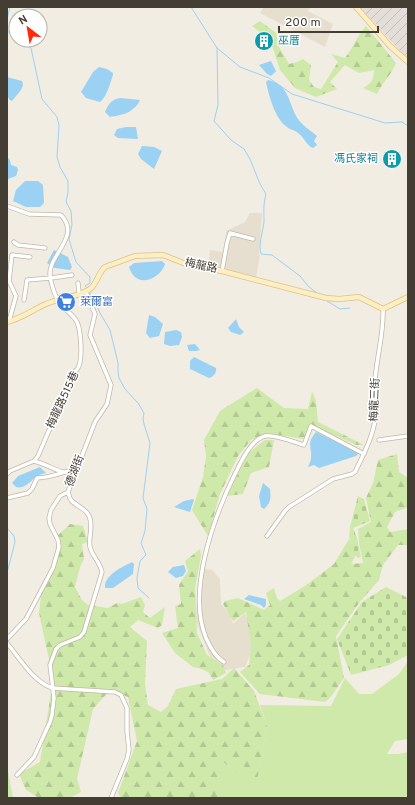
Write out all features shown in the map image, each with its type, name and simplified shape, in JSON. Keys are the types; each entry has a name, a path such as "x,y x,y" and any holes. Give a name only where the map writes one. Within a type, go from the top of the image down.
{"street":[{"path":"356,7 390,46 408,62"},
{"name":"梅龍路515巷","path":"7,206 29,214 61,215 67,223 68,227 62,248 51,266 50,278 57,300 78,323 81,348 78,368 74,372 38,456 34,461"},
{"path":"222,271 226,243 230,233 253,239"},
{"path":"14,242 18,245 45,248"},
{"path":"30,257 12,255 9,281 16,296 8,321 18,319 45,304 87,291"},
{"name":"梅龍路","path":"87,291 95,284 105,267 135,256 163,255 191,266 222,271 325,298 340,299 358,297 383,309"},
{"path":"24,300 28,280 72,275"},
{"path":"78,282 79,294"},
{"name":"德湖街","path":"7,639 26,619 53,568 59,547 58,540 50,524 49,518 51,510 60,496 68,492 95,422 107,404 112,385 90,335 95,314 87,291"},
{"path":"383,309 408,298"},
{"name":"梅龍三街","path":"267,536 290,507 333,479 355,472 372,435 374,425 377,401 375,381 382,338 383,309"},
{"path":"224,662 214,653 208,643 200,618 199,594 202,570 221,503 246,452 259,439 265,436 272,436 304,445 311,426 364,454"},
{"path":"378,440 408,436"},
{"path":"7,474 10,471 34,461 63,472"},
{"path":"7,498 28,493 32,489 37,478 47,478 76,469"},
{"path":"17,775 34,757 50,722 54,698 50,665 56,649 60,645 80,637 84,632 102,572 89,546 90,518 86,511 71,500 68,492"},
{"path":"7,643 37,679 45,686 52,688 116,692 124,699 127,708 129,750 127,759 111,798"}],"shaded area":[{"path":"264,7 311,7 308,11 333,24 325,47 260,13"},
{"path":"360,7 408,7 408,57 400,51"},
{"path":"250,213 262,213 260,256 256,277 208,268 210,250 224,252 226,231 245,222"},
{"path":"201,568 212,570 220,579 221,604 230,614 233,624 245,613 256,641 245,667 225,670 211,659 196,621 197,592"}],"green space":[{"path":"260,21 276,33 279,47 289,64 303,59 311,65 309,80 314,87 321,89 338,62 331,54 345,58 366,26 396,63 377,94 363,88 372,81 374,70 359,73 345,65 330,82 337,89 316,97 295,88 280,70 270,39 252,26"},
{"path":"257,388 284,408 308,409 312,391 316,401 318,422 364,445 356,445 313,426 303,439 268,433 251,440 238,456 220,494 208,536 192,510 203,477 206,456 204,440 220,411"},
{"path":"265,440 274,440 269,467 251,473 243,494 227,496 248,453"},
{"path":"397,454 399,472 408,478 408,507 395,512 387,527 390,532 408,529 408,545 398,545 383,565 379,580 359,603 336,636 344,678 330,698 325,702 260,694 240,672 249,665 251,645 246,612 233,621 223,604 225,601 238,598 264,610 270,605 266,593 274,588 277,598 280,601 305,586 334,564 349,539 357,553 351,564 363,563 358,529 371,522 366,498 373,483 378,460"},
{"path":"358,496 364,499 370,521 353,528 361,557 357,558 349,537"},
{"path":"70,524 83,526 88,542 82,544 84,559 80,567 75,587 82,600 88,605 108,608 117,603 122,604 141,597 145,605 143,612 150,618 165,607 162,625 158,628 138,620 130,627 147,641 145,684 148,705 161,712 168,706 176,689 222,679 234,668 254,691 267,725 256,787 222,761 221,798 121,798 118,793 137,741 128,697 110,690 93,709 77,779 81,792 70,798 39,798 26,790 19,774 40,762 51,693 50,664 39,613 41,596 57,556 56,537"},
{"path":"200,549 201,556 195,588 197,633 207,655 223,665 226,673 213,680 209,673 202,669 193,667 175,653 162,633 178,628 175,606 181,604 179,585 188,571 185,561"},
{"path":"386,587 408,598 408,655 389,665 351,675 337,639 362,602"},
{"path":"408,661 408,739 395,741 387,754 408,752 408,798 221,798 221,760 256,786 267,725 260,705 331,706 345,678 359,694 372,694 399,674"},
{"path":"7,766 13,798 7,798"}],"water":[{"path":"271,61 276,71 271,76 267,74 259,65"},
{"path":"99,67 107,69 113,73 106,93 100,102 86,98 81,92 93,72"},
{"path":"7,77 22,81 23,85 12,101 7,96"},
{"path":"268,80 275,82 285,90 298,119 304,126 317,136 314,141 317,145 313,148 300,135 288,128 279,119 269,94 266,82"},
{"path":"120,98 140,100 131,111 110,117 105,112 108,106 112,101"},
{"path":"136,127 138,139 118,138 114,135 117,129"},
{"path":"142,146 154,147 162,151 154,169 141,159 138,154"},
{"path":"7,157 10,160 11,165 17,167 18,170 16,176 8,179 7,179"},
{"path":"25,181 38,181 43,185 44,203 40,207 26,207 13,201 16,190"},
{"path":"54,250 68,257 72,267 70,270 55,268 47,263"},
{"path":"162,261 165,264 157,276 147,280 138,279 133,275 129,267 134,263"},
{"path":"149,315 155,317 163,324 159,336 150,338 146,333"},
{"path":"236,319 239,327 244,332 240,335 231,332 228,328"},
{"path":"176,330 181,332 182,337 179,345 170,346 164,344 165,332"},
{"path":"195,344 200,350 189,351 187,345"},
{"path":"194,357 216,368 215,374 209,378 190,369 190,361"},
{"path":"316,432 357,452 358,454 356,456 319,468 314,465 308,467 311,459 310,442"},
{"path":"40,467 46,473 37,476 24,486 16,487 12,483 18,476"},
{"path":"263,483 270,489 270,500 264,509 261,507 259,496"},
{"path":"193,499 190,512 174,507 184,501"},
{"path":"132,562 134,564 133,574 113,588 105,588 105,583 110,575"},
{"path":"184,565 186,571 183,576 176,578 168,572 173,567"},
{"path":"249,595 266,599 266,605 264,608 261,605 244,599"}],"waterway":[{"path":"7,19 10,7"},
{"path":"191,7 217,48 240,67 269,78 292,94 385,123 402,122 408,126"},
{"path":"31,48 42,99 57,117 59,125 57,157 60,167 68,181 66,202 71,211 72,225 69,239 76,262 90,277 90,283 85,286 88,289"},
{"path":"217,48 218,105 214,121 231,140 244,149 266,194 264,205 264,222 260,242 261,254 272,255 300,276 308,286 318,294"},
{"path":"89,292 110,330 118,363 119,378 125,389 138,403 144,413 143,419 150,443 143,498 147,509 145,531 141,543 146,555 140,561 137,578 138,588 149,598"},
{"path":"327,301 340,309 350,308"},
{"path":"7,528 14,536 15,542 7,573"}],"place":[{"name":"巫厝","path":"264,41"},
{"name":"馮氏家祠","path":"392,159"},
{"name":"萊爾富","path":"66,302"}]}
